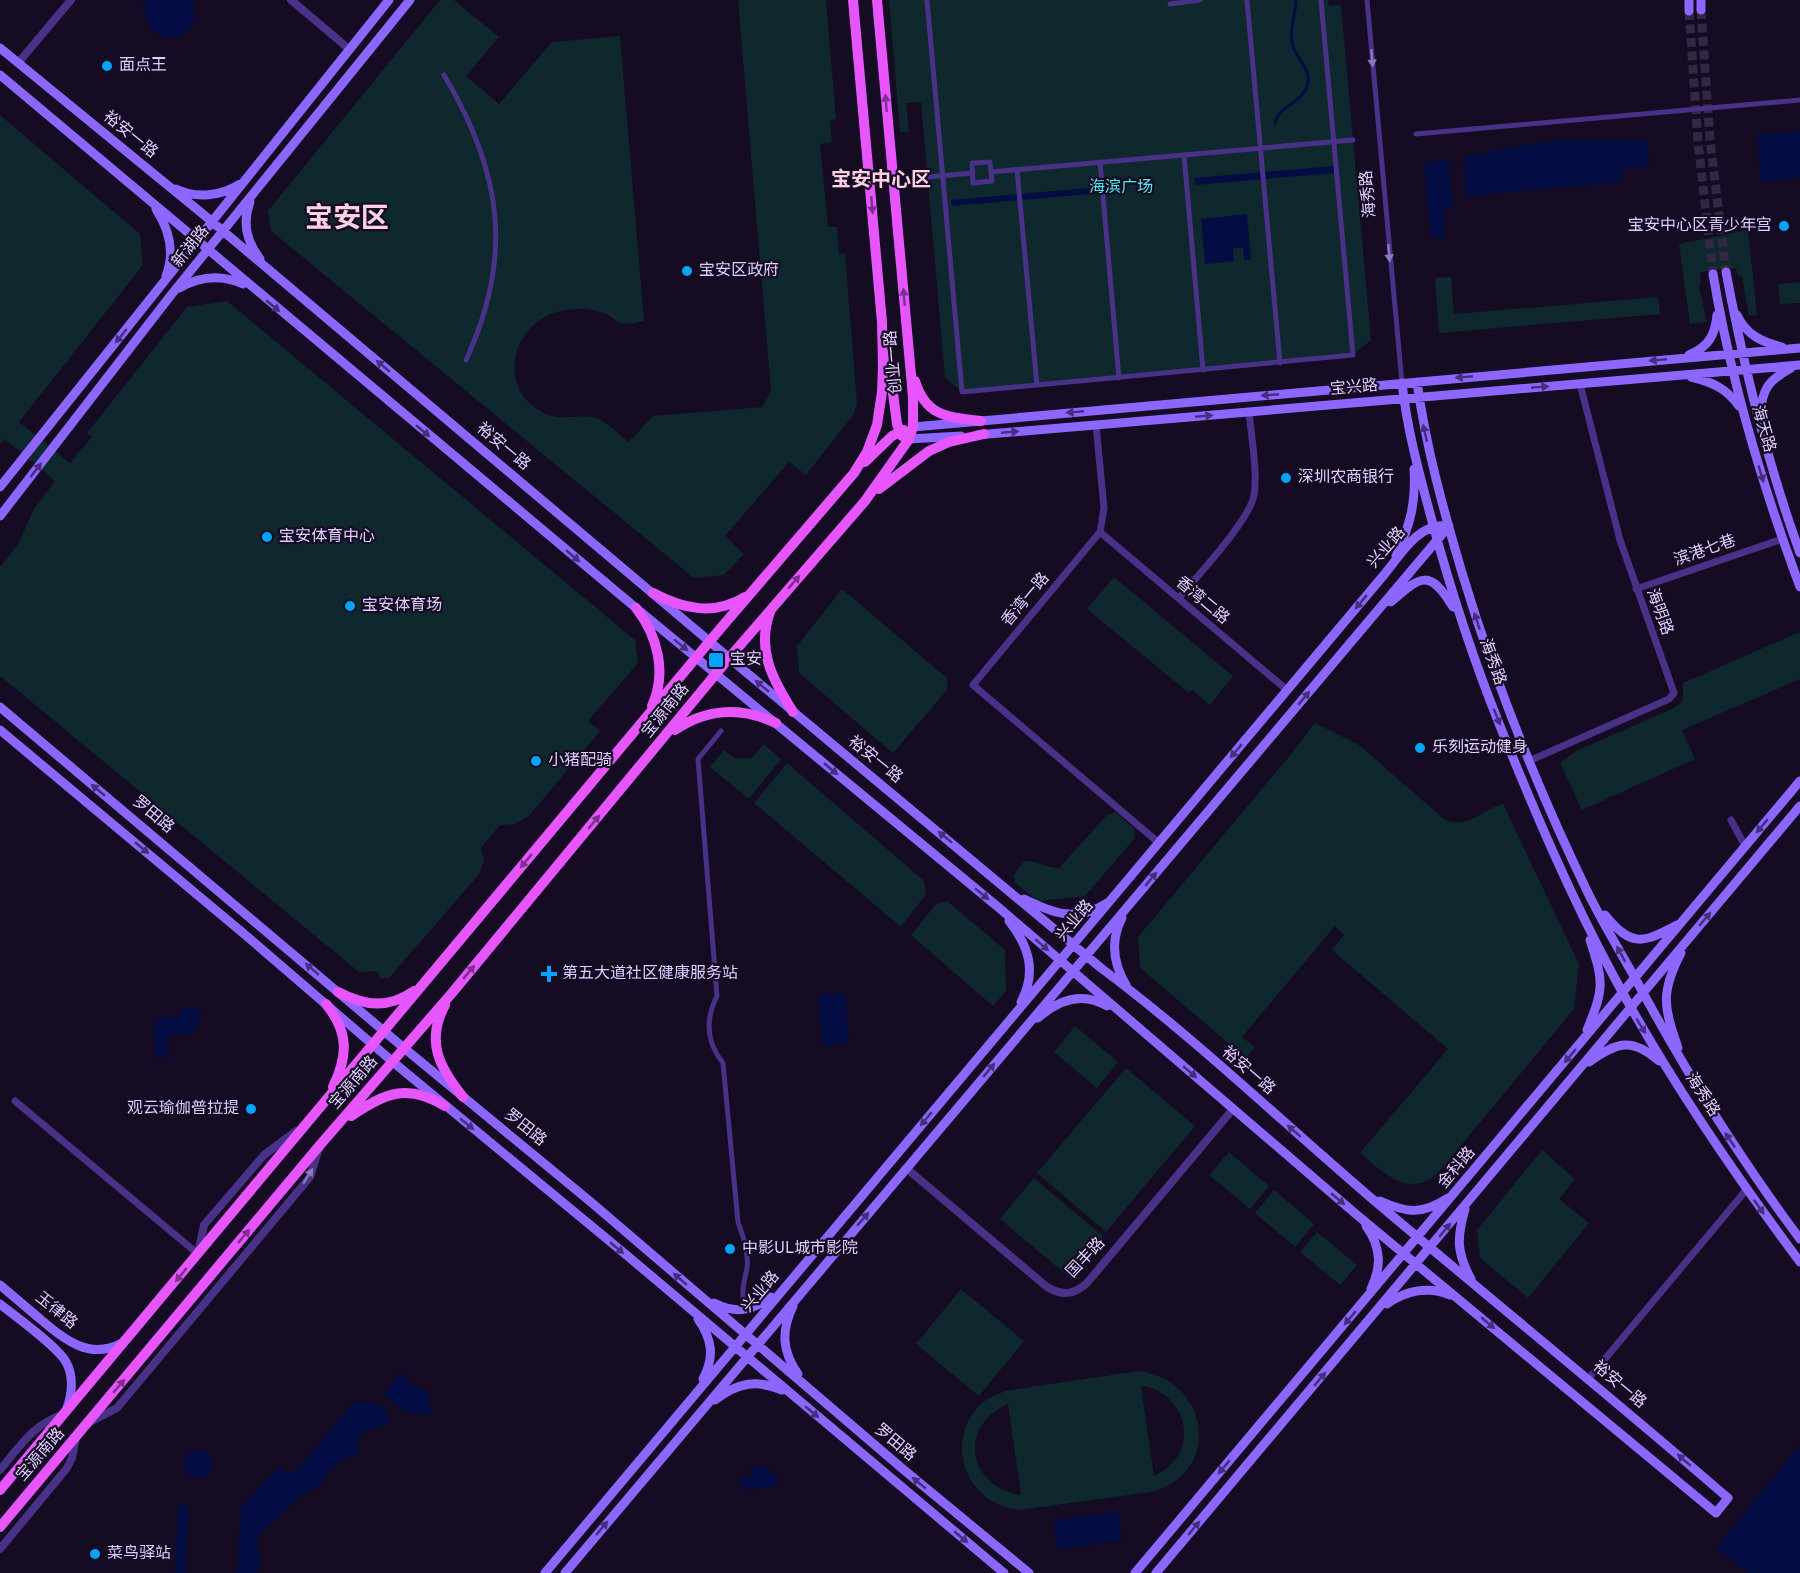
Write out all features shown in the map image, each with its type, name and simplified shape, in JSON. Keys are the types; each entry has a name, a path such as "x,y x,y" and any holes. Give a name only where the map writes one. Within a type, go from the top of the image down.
{"main road":[{"name":"新湖路","path":"0,488 389,0"},
{"path":"389,0 388,6 391,11 401,10"},
{"name":"新湖路","path":"0,516 171,295 410,0"},
{"name":"创业一路","path":"710,642 854,473 871,442 879,415 882,322 853,0"},
{"name":"创业一路","path":"729,658 865,501 909,439 913,427 910,363 877,0"},
{"path":"1689,0 1689,11"},
{"path":"1701,0 1701,10"},
{"name":"裕安一路","path":"0,48 212,222 1086,956 1144,1000 1418,1238 1589,1378 1728,1498 1716,1513 1460,1299"},
{"path":"0,75 252,288 998,907 1233,1109 1460,1299"},
{"path":"162,181 181,192 203,196 224,192 245,181"},
{"path":"256,190 246,215 246,230 249,242 268,270"},
{"path":"150,200 166,228 171,247 169,269 159,287"},
{"name":"海天路","path":"1726,272 1759,424 1800,553"},
{"name":"海天路","path":"1713,274 1742,410 1782,539 1800,587"},
{"path":"171,295 188,283 206,277 226,278 252,288"},
{"path":"1732,302 1740,321 1756,338 1772,345 1797,349"},
{"path":"1680,358 1697,351 1710,341 1716,327 1718,304"},
{"path":"140,312 145,309 151,311 153,316 151,321"},
{"path":"882,322 899,432 909,439"},
{"name":"宝兴路","path":"913,427 1797,349"},
{"path":"910,363 918,392 930,407 950,417 981,421"},
{"path":"1759,424 1761,403 1767,386 1775,377 1798,365"},
{"name":"宝兴路","path":"909,439 1798,365"},
{"path":"1683,375 1718,385 1734,398 1742,410"},
{"name":"海秀路","path":"1417,382 1426,438 1449,526 1485,645 1529,761 1590,897 1689,1076 1800,1239"},
{"name":"海秀路","path":"1402,383 1414,448 1433,525 1462,622 1479,672 1530,798 1580,909 1630,1008 1666,1067 1747,1189 1800,1262"},
{"path":"854,473 899,432 913,427"},
{"path":"865,501 929,450 949,442 984,434"},
{"path":"1391,567 1412,519 1415,492 1414,448"},
{"path":"1433,525 1449,526"},
{"name":"兴业路","path":"545,1573 1391,567 1422,532 1433,525"},
{"name":"兴业路","path":"565,1573 1449,526"},
{"path":"1375,614 1413,583 1424,580 1441,587 1462,622"},
{"path":"653,592 679,605 698,609 720,607 751,593"},
{"path":"772,607 765,633 766,659 773,678 793,712"},
{"path":"636,608 652,635 659,665 654,702 645,720"},
{"name":"宝源南路","path":"0,1490 710,642"},
{"name":"宝源南路","path":"0,1527 320,1145 452,993 729,658"},
{"name":"罗田路","path":"0,707 1029,1573"},
{"path":"665,737 691,720 714,713 741,712 764,717 776,723"},
{"name":"罗田路","path":"0,730 445,1106 1004,1573"},
{"name":"金科路","path":"1135,1573 1800,781"},
{"name":"金科路","path":"1156,1573 1800,806"},
{"path":"1013,893 1046,909 1069,914 1084,914 1113,898"},
{"path":"1590,897 1621,932 1636,939 1650,938 1682,922"},
{"path":"998,907 1023,944 1030,964 1030,979 1024,997 1005,1026"},
{"path":"1127,907 1115,934 1115,961 1126,984 1144,1000"},
{"path":"1580,909 1601,980 1600,997 1582,1040"},
{"path":"1689,937 1670,976 1666,1002 1669,1021 1689,1076"},
{"path":"338,992 359,1002 375,1005 398,1000 424,984"},
{"path":"452,993 441,1013 435,1042 441,1067 463,1097"},
{"path":"1018,1035 1043,1013 1060,1003 1075,998 1093,999 1127,1018"},
{"path":"326,1004 339,1024 345,1050 337,1078 326,1101"},
{"path":"1578,1071 1607,1050 1629,1044 1642,1048 1666,1067"},
{"path":"338,1125 375,1101 398,1092 421,1094 445,1106"},
{"path":"1369,1196 1399,1209 1416,1211 1432,1207 1455,1194"},
{"path":"1466,1205 1458,1246 1462,1262 1473,1283"},
{"path":"1358,1215 1373,1237 1379,1256 1377,1273 1365,1301"},
{"path":"698,1294 723,1308 744,1311 755,1307 787,1284"},
{"name":"玉律路","path":"0,1285 58,1334 75,1345 96,1350 118,1345 130,1335"},
{"path":"1376,1313 1399,1296 1417,1291 1443,1292 1460,1299"},
{"path":"799,1294 787,1321 784,1344 791,1364 806,1386"},
{"name":"玉律路","path":"0,1304 61,1355 70,1369 71,1392 65,1413"},
{"path":"687,1306 704,1327 711,1349 711,1358 705,1374 691,1398"},
{"path":"49,1344 57,1344 58,1334"},
{"path":"701,1411 725,1392 745,1384 757,1383 774,1386 796,1398"}],"street":[{"path":"18,63 71,0"},
{"path":"291,0 349,49"},
{"path":"927,0 962,392 1353,355 1321,0"},
{"path":"1170,4 1200,0"},
{"path":"1247,0 1280,363"},
{"name":"海秀路","path":"1367,0 1402,383"},
{"path":"444,75 480,146 490,189 495,226 495,257 491,289 478,335 466,360"},
{"path":"1416,134 1800,100"},
{"path":"991,172 1353,140"},
{"path":"1184,155 1203,370"},
{"path":"990,162 991,172 992,181 973,183 972,163 990,162"},
{"path":"1100,162 1119,378"},
{"path":"1017,170 1037,385"},
{"path":"927,177 973,174"},
{"name":"海明路","path":"1529,761 1673,696 1674,688 1636,589 1612,512 1580,384"},
{"path":"1179,598 1244,519 1252,504 1255,482 1249,412"},
{"path":"1096,425 1104,508 1100,532"},
{"name":"香湾二路","path":"1100,532 1287,690"},
{"name":"香湾一路","path":"1100,532 974,685 1160,843"},
{"name":"滨港七巷","path":"1636,589 1782,539"},
{"path":"721,731 698,759 717,996 710,1013 708,1032 711,1044 723,1063 738,1222 745,1243 747,1267 742,1285 743,1297"},
{"path":"1731,820 1746,846"},
{"path":"15,1101 198,1254"},
{"name":"国丰路","path":"906,1168 1047,1287 1058,1293 1068,1294 1087,1283 1233,1109"},
{"path":"1589,1378 1747,1189"},
{"path":"0,1470 39,1425 65,1413"},
{"path":"0,1550 68,1468 76,1438"}],"green space":[{"path":"440,0 454,0 499,37 466,76 499,104 552,42 620,36 644,321 624,324 595,311 572,309 561,311 545,317 532,326 522,339 516,353 514,368 517,384 524,397 537,409 553,416 599,419 629,442 653,416 762,407 771,391 738,0 826,0 836,119 830,120 832,142 820,144 828,227 837,227 839,254 845,254 857,403 853,415 806,475 789,462 725,536 744,554 724,575 694,578 271,231 268,211"},
{"name":"海滨广场","path":"889,0 1328,0 1329,6 1341,5 1371,340 1353,355 962,392 945,378 921,102 906,103 909,132 900,132"},
{"name":"宝安体育中心","path":"0,115 140,234 143,265 19,422 70,463 92,437 87,433 187,307 227,301 635,640 638,663 588,721 600,731 529,816 515,824 500,825 481,848 484,859 480,873 389,978 380,978 377,971 359,972 0,676 0,567 18,544 34,509 55,481 5,439 0,444"},
{"path":"1748,230 1757,315 1749,316 1742,277 1737,274 1736,268 1700,272 1699,287 1707,322 1690,324 1679,244"},
{"path":"1451,277 1454,314 1658,297 1660,314 1439,333 1435,278"},
{"path":"1800,282 1800,303 1780,304 1778,284"},
{"path":"1114,577 1233,676 1210,705 1192,690 1189,693 1087,609"},
{"path":"842,589 947,678 947,690 893,753 799,673 797,646"},
{"path":"1800,632 1800,679 1682,730 1695,759 1582,810 1560,763 1576,751 1676,707 1683,700 1683,683"},
{"path":"1315,723 1359,745 1445,820 1461,822 1475,818 1503,804 1579,964 1574,1009 1443,1167 1430,1179 1419,1183 1400,1182 1360,1153 1448,1049 1332,950 1344,935 1335,926 1242,1037 1255,1047 1246,1058 1140,968 1138,937"},
{"path":"763,744 781,759 749,799 710,767 724,750 734,758 752,758"},
{"path":"787,763 924,881 926,894 901,927 754,803"},
{"path":"1116,812 1134,829 1135,838 1085,896 1038,901 1015,883 1014,875 1024,861 1059,868 1107,815"},
{"path":"947,901 1005,950 1006,991 993,1006 911,935 936,904"},
{"path":"1075,1026 1118,1062 1097,1088 1054,1052"},
{"path":"1126,1068 1195,1126 1106,1232 1037,1173"},
{"path":"1542,1150 1575,1179 1559,1199 1589,1223 1528,1298 1480,1258 1477,1230"},
{"path":"1229,1152 1269,1186 1250,1209 1209,1175"},
{"path":"1034,1178 1103,1236 1069,1277 1000,1219"},
{"path":"1274,1190 1314,1224 1295,1247 1255,1213"},
{"path":"1317,1232 1357,1265 1340,1285 1300,1252"},
{"path":"961,1289 1024,1341 979,1396 916,1344"},
{"path":"1139,1371 1163,1378 1181,1391 1193,1409 1199,1428 1197,1449 1189,1467 1174,1482 1151,1492 1020,1510 1002,1506 987,1498 975,1486 962,1456 963,1439 968,1423 978,1407 987,1399 1005,1391","holes":["1141,1386 1153,1389 1173,1403 1183,1424 1182,1448 1176,1459 1154,1476","1008,1404 1021,1494 1020,1495 1002,1489 989,1480 980,1468 975,1454 976,1440 981,1426 992,1414"]}],"shaded area":[{"path":"139,0 192,0 195,14 192,25 184,33 174,37 164,36 154,31 148,21 146,6"},
{"path":"1800,131 1800,178 1761,182 1757,135"},
{"path":"1554,140 1647,140 1649,166 1621,169 1622,182 1466,196 1463,157"},
{"path":"1448,159 1453,209 1443,210 1446,237 1431,238 1424,163"},
{"path":"1334,166 1335,173 1195,185 1194,178"},
{"path":"1101,187 1102,193 952,206 951,200"},
{"path":"1247,214 1251,260 1244,260 1243,248 1233,248 1234,261 1205,264 1201,219"},
{"path":"845,993 849,1043 823,1045 818,995"},
{"path":"183,1007 202,1011 197,1029 184,1035 171,1037 168,1046 169,1057 157,1059 153,1037 154,1026 160,1017 178,1018"},
{"path":"401,1372 412,1385 428,1391 430,1415 404,1410 384,1393"},
{"path":"356,1400 367,1404 377,1403 390,1418 386,1425 362,1433 356,1456 342,1460 318,1487 301,1496 261,1532 257,1538 261,1559 257,1573 237,1573 241,1507 279,1466 286,1473 296,1471"},
{"path":"1800,1445 1800,1573 1749,1573 1716,1548"},
{"path":"198,1450 208,1454 212,1464 208,1474 198,1478 188,1474 184,1464 188,1454"},
{"path":"768,1466 769,1474 776,1474 777,1486 741,1490 740,1477 752,1476 751,1468"},
{"path":"178,1505 188,1506 185,1573 175,1573"},
{"path":"1118,1512 1122,1541 1057,1549 1054,1520"}],"waterway":[{"path":"1275,123 1277,117 1303,94 1308,82 1308,76 1292,42 1291,32 1296,0"}],"tunnel":[{"path":"1701,10 1710,140 1726,272"},
{"path":"1689,11 1698,142 1713,274"}],"place":[{"name":"面点王","path":"107,66"},
{"name":"宝安中心区青少年宫","path":"1784,226"},
{"name":"宝安区政府","path":"687,271"},
{"name":"深圳农商银行","path":"1286,478"},
{"name":"宝安体育中心","path":"267,537"},
{"name":"宝安体育场","path":"350,606"},
{"name":"宝安","path":"716,660"},
{"name":"乐刻·运动健身","path":"1420,748"},
{"name":"小猪配骑","path":"536,761"},
{"name":"第五大道社区健康服务站","path":"549,974"},
{"name":"观云瑜伽·普拉提","path":"251,1109"},
{"name":"中影UL城市影院","path":"730,1249"},
{"name":"菜鸟驿站","path":"95,1554"}],"district":[{"name":"宝安中心区","path":"881,181"},
{"name":"宝安区","path":"347,220"}]}
